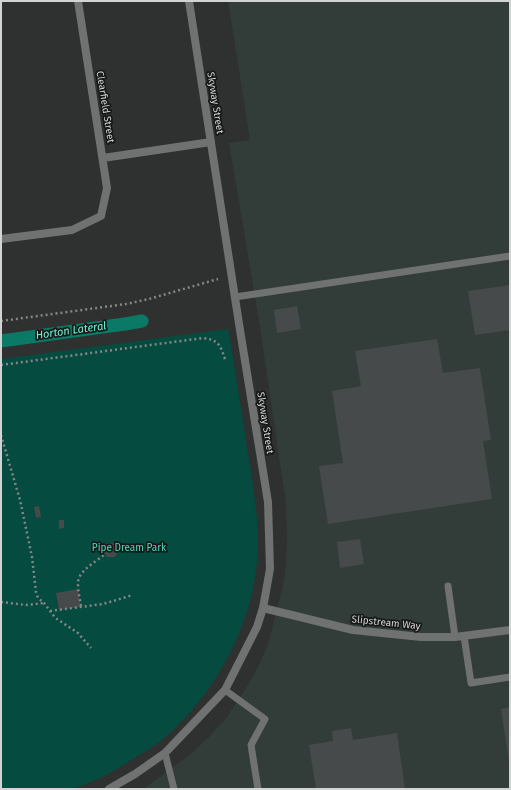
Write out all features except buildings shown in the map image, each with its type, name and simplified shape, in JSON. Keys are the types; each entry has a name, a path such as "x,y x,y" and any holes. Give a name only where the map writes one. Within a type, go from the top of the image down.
{"street":[{"name":"Clearfield Street","path":"1,239 72,230 101,216 108,188 78,1"},
{"name":"Skyway Street","path":"109,789 165,754 225,690 257,627 263,608 270,569 268,502 189,1"},
{"path":"103,158 211,142"},
{"name":"Slipstream Way","path":"263,608 353,630 421,637 464,636 510,630"}],"lane":[{"path":"235,296 510,256"},
{"path":"448,586 455,636"},
{"path":"464,636 471,682 510,677"},
{"path":"225,690 265,719 251,745 258,789"},
{"path":"165,754 174,789"}],"path":[{"path":"1,321 126,304 149,299 218,279"},
{"path":"1,365 203,338 212,339 220,346 225,359"},
{"path":"1,435 14,477 26,525 38,598 57,619 78,633 90,648"},
{"path":"81,606 78,584 81,573 104,555"},
{"path":"50,611 103,604 133,595"},
{"path":"1,602 26,606 44,603"}],"shaded area":[{"path":"228,1 510,1 510,789 143,789 192,753 210,736 226,718 248,685 268,644 283,586 286,565 286,504 259,321 229,143 250,140"}],"green space":[{"name":"Pipe Dream Park","path":"228,329 257,515 258,537 257,564 252,591 245,618 235,643 222,668 207,691 190,712 171,732 139,755 100,778 84,785 69,789 1,789 1,359"}],"waterway":[{"name":"Horton Lateral","path":"1,341 142,321"}]}
